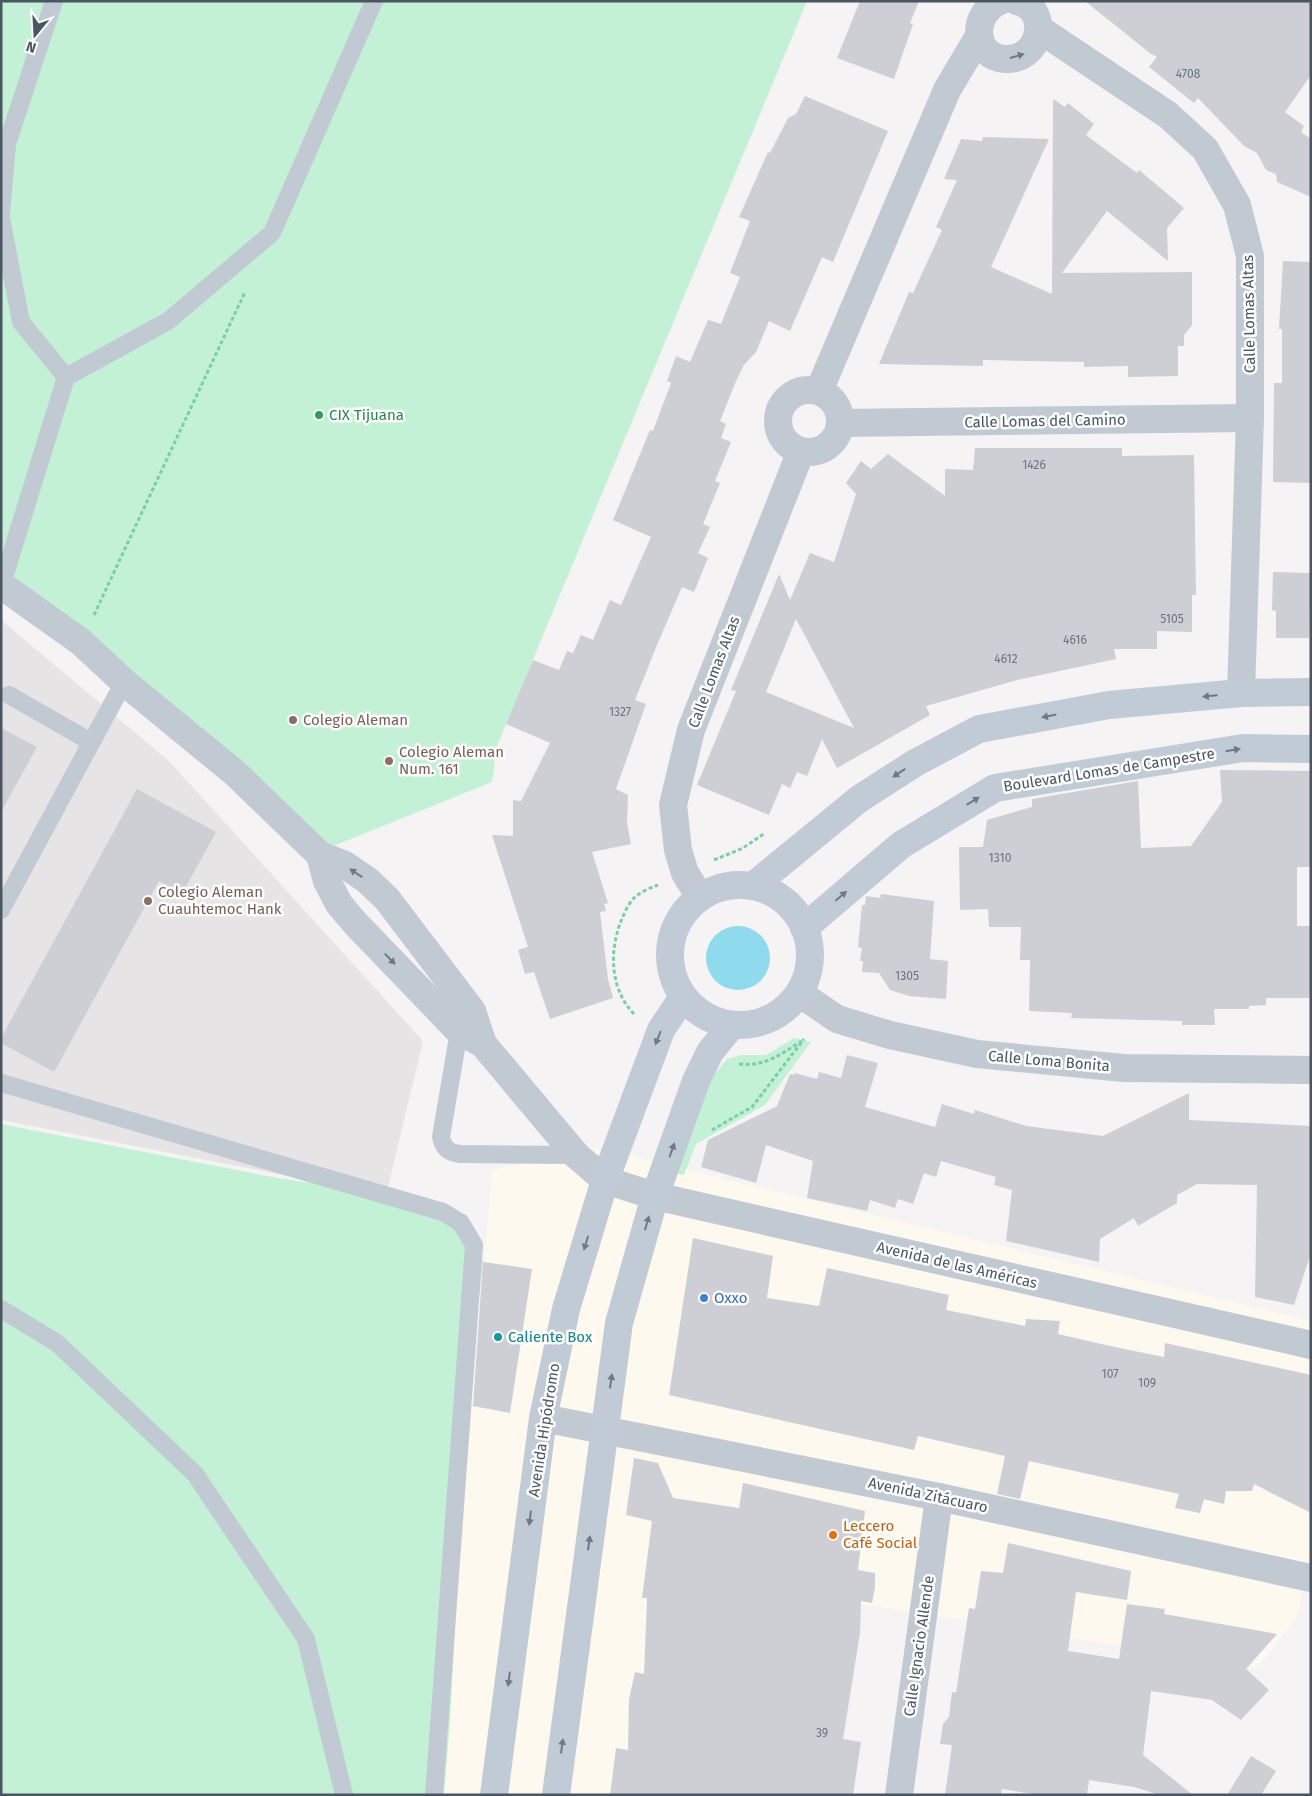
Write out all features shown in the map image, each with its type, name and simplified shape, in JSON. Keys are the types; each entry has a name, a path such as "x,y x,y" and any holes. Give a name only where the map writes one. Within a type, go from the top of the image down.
{"main road":[{"path":"753,886 859,799 915,763 979,730 1108,705 1241,693 1311,692"},
{"name":"Boulevard Lomas de Campestre","path":"804,928 900,845 996,788 1243,748 1311,748"},
{"path":"734,886 753,886 775,895 793,909 804,928 810,950 808,972 799,993 787,1007 770,1018 752,1024 732,1025 713,1020 697,1011 683,997 674,980 669,957 672,934 683,913 700,897 716,889 734,886"},
{"name":"Avenida Hipódromo","path":"494,1795 543,1418 566,1310 605,1180 661,1030 683,997"},
{"path":"556,1795 619,1323 655,1196 696,1082 710,1052 732,1025"}],"street":[{"path":"819,391 947,90 979,36 980,20 990,6 1000,1"},
{"path":"979,36 988,52 1004,59 1021,57 1034,46 1039,29 1035,13 1022,2 1017,1"},
{"name":"Calle Lomas Altas","path":"1039,29 1168,115 1205,149 1237,205 1250,256 1250,418 1241,693"},
{"path":"805,390 819,391 836,404 841,423 836,436 827,447 814,452 801,451 788,444 780,432 777,418 782,405 792,394 805,390"},
{"name":"Calle Lomas del Camino","path":"841,423 1250,418"},
{"name":"Calle Lomas Altas","path":"700,897 685,873 678,850 673,805 691,730 801,451"},
{"path":"2,586 81,642 124,682 235,773 320,855 345,865 367,880 387,899 472,1011 471,1037"},
{"path":"320,855 327,880 339,904 471,1037 576,1155 605,1180"},
{"name":"Calle Loma Bonita","path":"799,993 838,1019 890,1036 977,1054 1124,1068 1311,1070"},
{"name":"Avenida de las Américas","path":"605,1180 655,1196 1311,1346"},
{"name":"Avenida Zitácuaro","path":"543,1418 939,1497 1311,1578"},
{"name":"Calle Ignacio Allende","path":"899,1795 939,1497"}],"lane":[{"path":"1,214 7,144 54,1"},
{"path":"2,586 66,377 168,321 272,233 374,1"},
{"path":"1,218 21,322 66,377"},
{"path":"1,910 124,682"},
{"path":"9,695 91,742"},
{"path":"471,1037 441,1137 443,1147 450,1153 460,1154 576,1155"},
{"path":"1,1084 442,1212 461,1223 474,1245 434,1795"},
{"path":"1,1309 57,1343 195,1474 306,1639 344,1795"}],"path":[{"path":"81,642 247,287"},
{"path":"711,1130 752,1107 804,1039 766,1063 753,1066 739,1064"}],"shaded area":[{"name":"Colegio Aleman Cuauhtemoc Hank","path":"1,620 169,761 423,1041 386,1195 1,1120"},
{"path":"594,1147 1311,1321 1311,1551 1297,1616 1257,1668 717,1580 685,1795 439,1795 492,1170"}],"green space":[{"name":"CIX Tijuana","path":"1,1 807,1 497,746 492,782 316,853 1,577"},
{"path":"794,1038 811,1042 765,1105 696,1144 684,1175 672,1173 713,1076 727,1059 741,1055 766,1055"},
{"path":"1,1124 272,1177 386,1195 467,1215 483,1262 467,1405 450,1721 444,1795 1,1795"}],"water":[{"path":"732,926 744,926 761,935 768,946 770,958 768,970 761,981 744,990 732,990 720,985 711,976 706,964 706,952 711,940 720,931"}],"building":[{"path":"860,1 919,1 910,23 913,24 894,79 837,58"},
{"path":"1085,1 1311,1 1311,75 1285,112 1304,126 1301,132 1311,139 1311,197 1277,182 1276,174 1266,170 1257,153 1244,146 1198,98 1194,103 1149,67 1157,57"},
{"path":"805,96 888,131 833,262 822,257 790,331 769,321 756,352 744,365 736,381 720,421 726,424 721,438 731,442 715,481 720,483 703,524 710,527 698,553 708,558 694,592 682,587 635,700 646,704 616,789 628,795 627,823 631,844 592,852 608,903 604,904 606,911 600,912 608,979 613,998 550,1019 534,972 525,974 518,950 528,947 492,835 513,836 513,800 521,801 550,743 506,724 533,660 559,670 567,651 573,653 581,635 593,640 610,600 621,605 651,537 613,520 650,430 653,431 671,383 667,381 676,356 690,362 708,320 721,324 740,277 730,273 750,221 739,217 768,152 770,153 788,118 796,114"},
{"path":"1053,99 1065,107 1068,103 1094,124 1086,135 1137,173 1139,170 1184,208 1167,228 1168,261 1107,211 1062,273 1192,272 1192,325 1184,335 1184,346 1178,346 1178,376 1128,377 1128,366 1084,367 1084,362 983,360 983,366 879,364 909,292 913,293 942,230 936,227 957,180 944,179 961,139 982,141 983,137 1049,139 991,267 1052,294"},
{"path":"1283,261 1311,262 1311,483 1273,482 1274,383 1282,383 1282,329 1279,329"},
{"path":"975,448 1122,448 1122,456 1194,455 1196,595 1192,595 1192,632 1157,631 1157,649 1114,649 1116,659 1017,680 926,706 930,715 837,768 822,739 807,776 797,772 790,788 782,784 769,815 697,785 736,691 731,690 779,574 790,600 810,553 834,562 856,494 846,483 861,461 871,469 888,454 945,496 945,469 973,470","holes":["796,619 854,728 766,692"]},
{"path":"1273,572 1311,573 1309,638 1276,638 1276,611 1272,610"},
{"path":"1,728 37,747 1,812"},
{"path":"1220,770 1311,771 1311,867 1297,867 1297,926 1311,926 1311,998 1266,998 1266,1005 1249,1006 1249,1009 1214,1009 1215,1025 1182,1025 1182,1021 1071,1018 1072,1013 1029,1011 1030,960 1020,960 1021,927 989,927 988,909 960,910 959,847 983,847 987,820 1032,807 1032,799 1138,781 1141,848 1191,846 1222,802"},
{"path":"137,789 216,832 182,894 159,881 54,1072 1,1043 1,1038"},
{"path":"881,894 934,901 930,959 948,961 946,999 909,996 890,990 879,973 862,972 863,961 860,961 862,948 858,947 862,905 865,905 866,896 880,898"},
{"path":"847,1055 878,1063 865,1107 935,1127 942,1104 974,1114 975,1110 1026,1126 1103,1136 1189,1093 1189,1120 1311,1126 1311,1253 1294,1305 1255,1297 1257,1185 1197,1184 1177,1195 1177,1203 1138,1226 1134,1218 1100,1239 1099,1262 1006,1241 1012,1190 994,1185 996,1177 941,1161 936,1177 924,1173 913,1204 898,1199 895,1208 870,1200 867,1211 807,1198 813,1161 766,1145 756,1183 701,1167 708,1140 777,1106 790,1074 794,1075 795,1073 817,1079 819,1072 841,1078"},
{"path":"693,1238 773,1256 767,1298 819,1306 827,1268 949,1295 946,1310 1025,1326 1026,1319 1060,1321 1058,1334 1110,1346 1164,1357 1165,1343 1311,1375 1311,1513 1254,1484 1252,1491 1226,1491 1224,1504 1204,1499 1200,1513 1175,1508 1179,1494 1029,1461 1020,1499 997,1494 1005,1456 918,1436 914,1450 669,1395"},
{"name":"Caliente Box","path":"483,1262 532,1269 510,1413 473,1406"},
{"path":"634,1458 658,1463 673,1498 739,1508 743,1483 865,1511 858,1570 875,1573 875,1587 872,1603 861,1601 860,1633 843,1739 861,1742 853,1795 610,1795 616,1748 628,1750 629,1699 635,1672 644,1674 647,1598 642,1598 652,1521 626,1515"},
{"path":"1008,1543 1131,1571 1127,1600 1076,1592 1068,1651 1119,1659 1127,1604 1165,1609 1164,1614 1277,1634 1246,1669 1269,1690 1241,1720 1212,1700 1151,1691 1143,1755 1193,1795 1160,1795 1134,1787 1089,1780 1087,1795 1040,1795 1002,1789 1001,1795 945,1795 952,1745 940,1744 943,1724 949,1717 952,1692 956,1693 969,1608 975,1609 981,1571 1003,1573"},
{"path":"1251,1756 1276,1771 1261,1795 1227,1795"}],"place":[{"name":"CIX Tijuana","path":"319,415"},
{"name":"Colegio Aleman","path":"293,720"},
{"name":"Colegio Aleman Num. 161","path":"389,761"},
{"name":"Colegio Aleman Cuauhtemoc Hank","path":"148,901"},
{"name":"Oxxo","path":"704,1298"},
{"name":"Caliente Box","path":"498,1337"},
{"name":"Leccero Café Social","path":"833,1535"}]}
